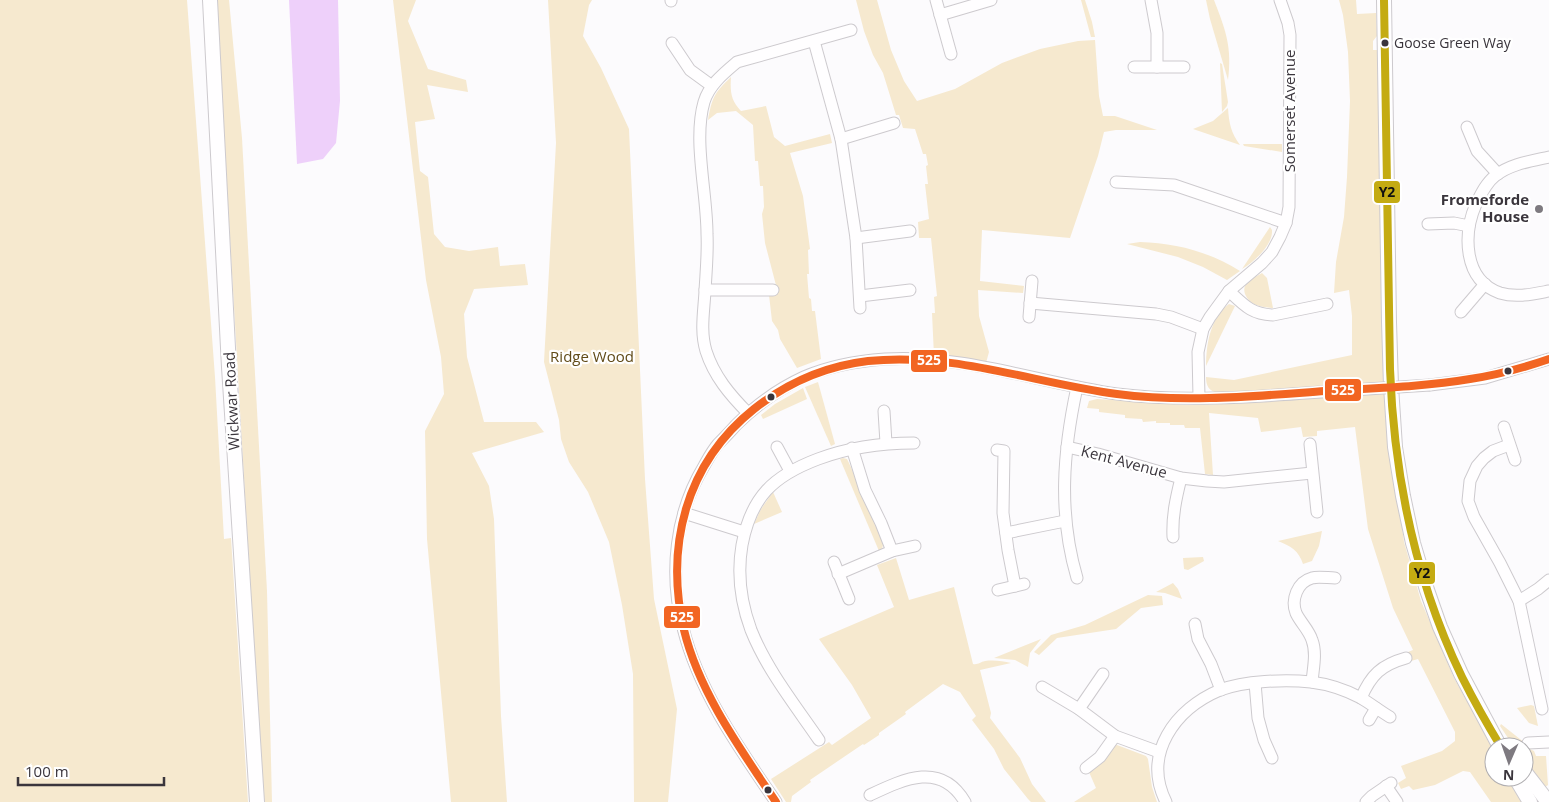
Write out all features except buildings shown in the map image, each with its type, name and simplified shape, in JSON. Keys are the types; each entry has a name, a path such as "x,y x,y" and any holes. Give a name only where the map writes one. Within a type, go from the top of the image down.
{"main road":[{"name":"Wickwar Road","path":"210,0 230,367 257,802"},
{"path":"1384,0 1391,376 1395,447 1413,543 1426,590 1461,674 1495,737"},
{"path":"1534,784 1548,802"},
{"path":"1521,787 1530,802"},
{"path":"1527,787 1538,802"}],"street":[{"path":"936,0 951,54"},
{"path":"940,15 991,0"},
{"path":"1151,0 1157,32 1157,67"},
{"name":"Somerset Avenue","path":"1199,398 1198,352 1203,329 1229,291 1272,252 1286,223 1290,198 1290,34 1280,0"},
{"path":"748,413 718,379 706,351 702,330 708,234 700,138 700,119 704,100 712,86 726,71 738,62 850,30"},
{"path":"814,41 841,139 856,238 860,302 910,290"},
{"path":"672,43 690,70 712,86"},
{"path":"1134,67 1184,67"},
{"path":"841,139 894,123"},
{"path":"1468,127 1477,151 1498,174"},
{"path":"1549,157 1518,164 1498,174 1486,186 1480,196 1469,226 1468,240 1470,259 1478,277 1492,290 1508,295 1528,295 1549,290"},
{"path":"1116,182 1190,185 1286,223"},
{"path":"1435,226 1454,223 1469,226"},
{"path":"856,238 910,231"},
{"path":"1029,317 1032,281"},
{"path":"1462,312 1485,284"},
{"path":"705,290 766,293"},
{"path":"1229,291 1250,310 1263,315 1321,309"},
{"path":"1030,303 1156,314 1203,329"},
{"path":"776,802 726,727 699,674 687,641 677,596 676,570 679,533 694,483 716,446 748,413 770,396 808,376 848,364 886,359 914,358 956,363 1077,387 1128,394 1199,398 1430,386 1485,378 1549,359"},
{"name":"Kent Avenue","path":"1077,387 1067,447 1064,485 1065,521 1077,578"},
{"path":"884,411 886,443"},
{"path":"1504,427 1514,460"},
{"path":"819,740 808,716 765,660 745,614 740,582 744,532 749,518 766,490 790,470 833,453 852,448 886,443 914,442"},
{"path":"1310,444 1317,512"},
{"path":"1509,444 1493,451 1477,466 1470,481 1468,501 1474,517 1519,602 1542,709"},
{"path":"777,447 790,470"},
{"name":"Kent Avenue","path":"1067,447 1181,478 1207,482 1312,473"},
{"path":"852,448 865,490 892,551"},
{"path":"997,450 1004,451 1003,513 1008,550 1019,585 998,590"},
{"name":"Kent Avenue","path":"1173,538 1174,502 1181,478"},
{"path":"684,513 744,532"},
{"path":"1006,533 1065,521"},
{"path":"838,574 892,551 915,546"},
{"path":"834,562 849,599"},
{"path":"1312,682 1314,645 1309,632 1297,615 1294,605 1296,592 1310,574 1335,578"},
{"path":"1519,602 1549,580"},
{"path":"1195,624 1198,639 1212,664 1221,690"},
{"path":"1361,698 1375,674 1389,664 1406,658"},
{"path":"1079,709 1103,674"},
{"path":"1166,802 1158,781 1159,752 1172,727 1182,716 1194,705 1221,690 1255,683 1312,682 1327,685 1361,698 1390,717"},
{"path":"1255,683 1258,718 1264,740 1272,758"},
{"path":"1042,687 1079,709 1115,736 1159,752"},
{"path":"1527,700 1539,697"},
{"path":"1369,720 1376,708"},
{"path":"1086,768 1100,757 1115,736"},
{"path":"1534,743 1549,742"},
{"path":"870,795 914,777 924,776 935,777 953,787 960,793 965,802"},
{"path":"1366,802 1389,785 1397,802"}],"green space":[{"path":"0,0 187,0 215,377 224,539 231,538 248,802 0,802"},
{"path":"216,0 229,0 242,138 267,591 272,802 263,802"},
{"path":"393,0 416,0 408,21 428,69 466,80 468,92 427,85 435,119 415,122 420,171 428,177 434,234 445,247 469,251 498,247 500,266 525,264 528,285 474,289 464,314 467,357 484,422 536,422 544,432 472,453 489,486 494,519 501,716 507,802 451,802 427,539 425,431 444,394 441,357 426,280"},
{"name":"Ridge Wood","path":"548,0 592,0 589,5 583,36 601,68 629,129 645,479 654,599 677,709 668,802 634,802 633,674 622,605 609,542 588,492 569,462 561,439 559,420 544,362 556,143"},
{"path":"856,0 877,0 891,50 904,81 917,101 955,89 1002,63 1040,49 1078,41 1095,40 1099,96 1103,116 1115,116 1157,130 1116,130 1104,132 1098,156 1070,238 982,230 980,281 1024,286 1023,293 978,290 979,316 989,352 986,363 934,356 932,313 935,313 934,297 937,296 931,238 919,238 918,222 929,219 925,184 928,184 926,154 923,154 915,129 903,128 899,115 896,115 883,73 873,55 864,31"},
{"path":"1081,0 1085,0 1095,37 1091,37"},
{"path":"1206,0 1214,0 1225,30 1229,58 1228,80 1210,19"},
{"path":"1339,0 1356,0 1357,14 1376,13 1377,36 1373,41 1373,50 1381,50 1399,506 1404,542 1421,601 1454,678 1487,737 1484,737 1484,787 1517,787 1527,802 1491,802 1470,772 1463,771 1435,785 1413,790 1409,786 1401,789 1398,783 1406,778 1401,766 1442,751 1455,741 1455,732 1418,659 1411,661 1408,652 1413,650 1393,608 1368,529 1355,427 1317,431 1317,436 1303,437 1301,427 1261,432 1258,418 1209,413 1213,475 1205,474 1200,428 1185,428 1184,425 1156,423 1156,421 1143,422 1142,419 1125,418 1125,415 1099,412 1099,409 1087,408 1089,401 1097,399 1188,405 1336,397 1337,401 1343,400 1342,381 1336,381 1336,386 1218,393 1209,388 1206,377 1234,380 1352,355 1352,316 1349,290 1334,293 1336,262 1344,217 1350,101 1348,52"},
{"path":"1220,63 1222,64 1228,102 1222,112"},
{"path":"731,77 732,96 735,104 741,111 766,106 774,137 785,146 830,134 832,143 790,153 803,196 810,249 808,250 809,274 807,274 809,298 811,299 812,311 815,311 821,359 797,368 772,321 769,295 778,293 765,243 762,214 764,207 763,186 760,186 758,161 755,161 753,125 736,111 717,113 708,120 715,96"},
{"path":"1228,108 1231,128 1240,145 1193,129 1213,121"},
{"path":"1243,144 1282,144 1282,152 1244,146"},
{"path":"1270,227 1272,230 1271,236 1266,247 1257,258 1242,269"},
{"path":"1140,242 1167,244 1192,250 1229,264 1240,271 1227,280 1203,267 1178,257 1127,244"},
{"path":"1262,273 1267,278 1273,308 1253,303 1245,294 1246,284"},
{"path":"1229,304 1235,306 1206,366 1210,332 1217,317"},
{"path":"818,382 835,444 831,446 805,387"},
{"path":"803,388 807,399 763,419 761,415 775,404"},
{"path":"840,459 847,459 849,463 884,541 882,549 879,551"},
{"path":"773,492 782,512 754,524 761,509"},
{"path":"1322,531 1319,546 1312,561 1303,564 1294,550 1278,541"},
{"path":"1203,557 1204,561 1188,570 1184,569 1183,558"},
{"path":"896,558 909,600 954,587 973,664 985,661 1011,663 980,670 991,713 990,718 1020,758 1032,784 1046,802 1031,802 1028,799 1004,769 994,749 972,720 976,716 960,692 943,684 905,712 906,714 879,733 879,735 810,780 811,782 792,796 791,802 786,802 771,779 829,742 832,745 871,718 852,685 819,639 894,607 877,565"},
{"path":"1173,583 1182,599 1156,592"},
{"path":"1148,595 1162,596 1163,605 1141,608 1116,629 1057,638 1039,655 1034,652 1051,635 1085,625"},
{"path":"1041,639 1030,653 1028,667 1015,660 994,658"},
{"path":"1534,706 1538,726 1529,723 1517,708"},
{"path":"1501,724 1517,737 1507,737 1500,726"},
{"path":"1117,745 1146,756 1157,802 1074,802 1096,788 1089,772 1113,746"},
{"path":"1534,751 1536,756 1546,756 1548,785 1544,788 1534,774"}],"shaded area":[{"path":"289,0 338,0 340,101 336,143 323,159 297,164"}],"transit line":[{"name":"Y2","path":"1384,0 1390,369 1396,449 1410,527 1431,603 1462,677 1495,737"},
{"name":"525","path":"776,802 722,720 700,676 684,630 677,568 680,538 686,509 697,481 711,455 730,431 754,409 780,391 808,377 837,367 852,363 900,359 963,365 1117,394 1169,398 1247,397 1434,384 1490,375 1549,359"}],"place":[{"name":"Goose Green Way","path":"1385,43"},
{"name":"Fromeforde House","path":"1539,209"}]}
